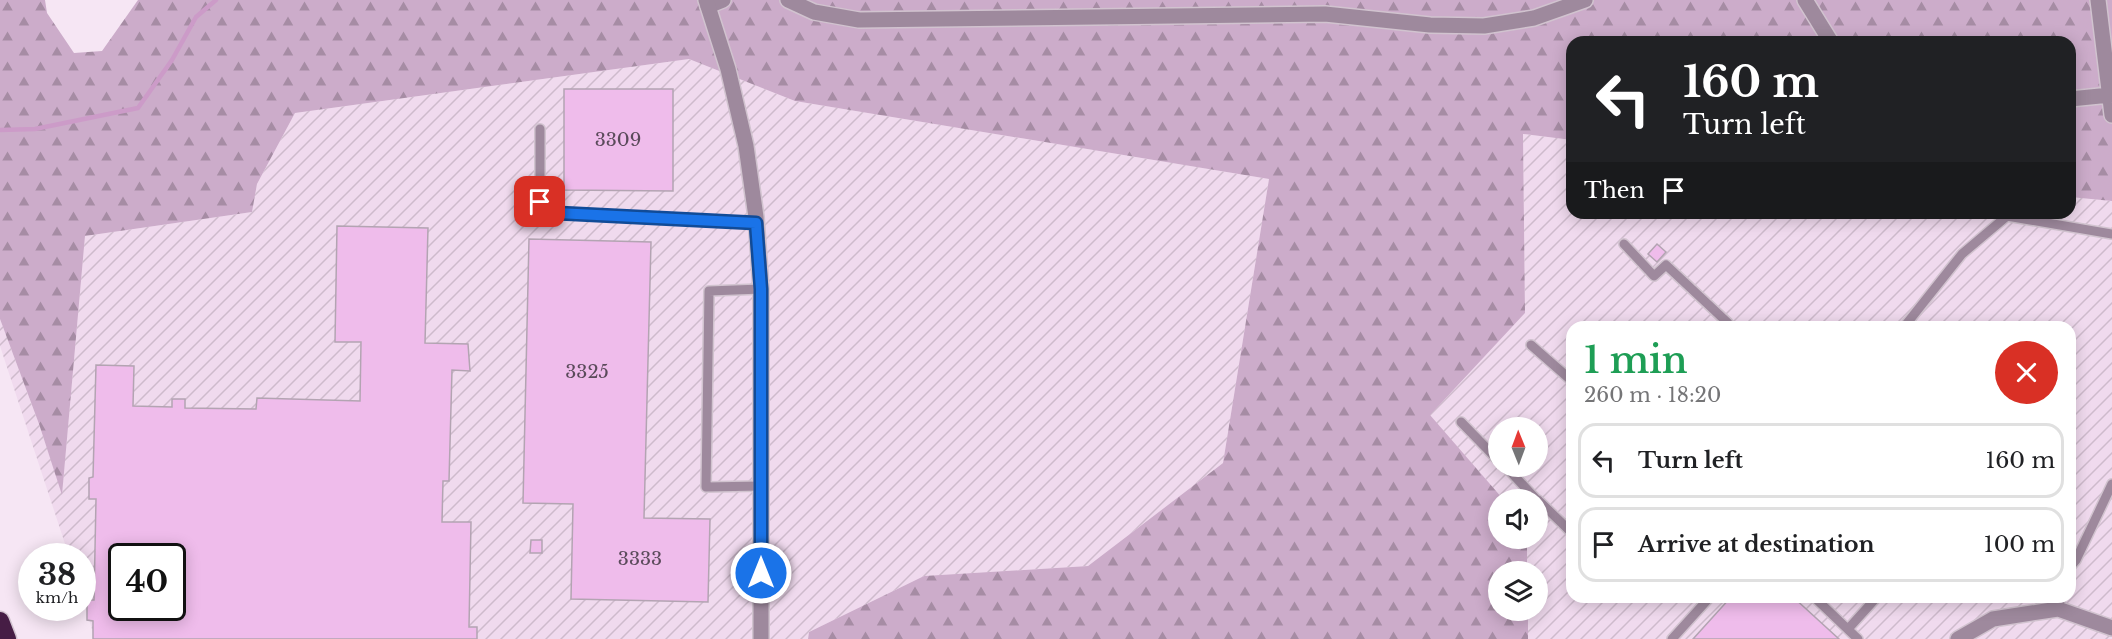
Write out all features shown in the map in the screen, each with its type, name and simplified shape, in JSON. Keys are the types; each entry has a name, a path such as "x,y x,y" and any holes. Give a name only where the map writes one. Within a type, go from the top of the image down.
{"highway":[{"path":"0,621 7,639"},
{"path":"0,633 2,639"}],"street":[{"path":"723,0 707,3 728,69 746,146 756,223 761,289 761,639"},
{"path":"788,0 836,18 859,20 1325,14 1430,25 1473,26 1534,18 1585,0"},
{"path":"1805,0 1827,36"},
{"path":"2098,0 2112,115"},
{"path":"2076,98 2110,95"},
{"path":"1958,639 1993,619 2059,603 2110,623"}],"lane":[{"path":"540,129 540,202 557,213 756,223"},
{"path":"1909,321 1962,254 2003,219"},
{"path":"2024,219 2112,234"},
{"path":"1624,244 1654,276 1666,265 1726,321"},
{"path":"761,289 709,291 706,487 761,486"},
{"path":"1531,345 1566,376"},
{"path":"1461,422 1488,450"},
{"path":"1515,477 1527,489"},
{"path":"2076,552 2112,484"},
{"path":"1548,510 1566,527"},
{"path":"1672,639 1705,603"},
{"path":"1820,603 1858,639"},
{"path":"1848,629 1872,603"}],"shaded area":[{"path":"689,59 795,101 1269,179 1223,463 1088,566 924,576 809,632 808,639 95,639 90,621 96,621 96,543 65,543 0,346 0,319 62,493 85,236 252,212 257,184 295,113"},
{"path":"1523,134 1566,139 1566,219 2076,219 2076,198 2112,201 2112,639 1528,639 1528,621 1548,621 1548,561 1527,561 1527,549 1548,549 1548,489 1494,489 1429,415 1525,313"}],"green space":[{"path":"0,0 45,0 47,13 74,53 102,51 138,0 2112,0 2112,201 2076,198 2076,36 1566,36 1566,139 1523,134 1525,313 1430,415 1494,489 1488,489 1488,549 1527,549 1527,561 1488,561 1488,621 1528,621 1528,639 808,639 809,632 924,576 1088,566 1223,463 1269,179 795,101 689,59 295,113 257,184 252,212 85,236 62,495 39,424 0,319"}],"building":[{"path":"564,89 673,89 673,191 564,190"},
{"path":"337,226 428,228 425,343 468,344 470,371 452,370 449,481 443,481 442,522 471,522 469,627 477,627 477,639 93,639 93,621 96,621 96,499 89,499 89,478 93,477 96,365 134,366 133,406 172,407 172,399 185,399 185,408 256,409 257,398 360,401 361,342 335,342"},
{"path":"529,239 651,242 644,518 710,519 708,602 571,599 573,504 523,503"},
{"path":"1657,244 1666,252 1657,262 1648,254"},
{"path":"531,540 542,540 542,553 530,553"},
{"path":"1726,603 1800,603 1839,639 1693,639"}],"waterway":[{"path":"0,130 35,129 138,108 172,60 196,17 216,0"}],"route":[{"path":"540,202 557,213 756,223 761,289 761,573"}]}
